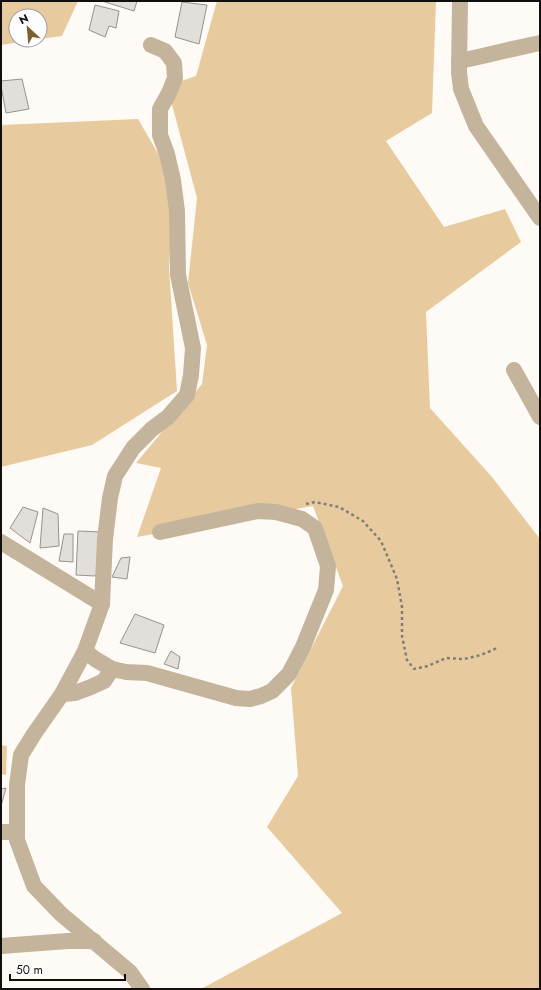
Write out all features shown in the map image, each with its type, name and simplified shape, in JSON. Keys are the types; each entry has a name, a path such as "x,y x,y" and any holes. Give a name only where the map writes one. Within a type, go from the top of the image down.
{"street":[{"path":"460,1 459,72 461,88 476,126 540,218"},
{"path":"459,61 540,43"},
{"path":"142,989 130,972 61,914 34,886 17,840 9,832 21,756 34,734 62,694 85,651 102,604 105,539 110,498 115,476 133,448 152,429 168,417 187,394 191,375 193,348 178,275 177,211 173,180 168,154 160,135 160,109 175,78 174,63 165,51 150,44"},
{"path":"514,370 540,417"},
{"path":"85,651 112,670 146,673 236,698 250,699 261,696 272,691 289,674 303,647 326,590 328,566 315,528 302,519 276,512 258,511 160,532"},
{"path":"1,542 102,604"},
{"path":"62,694 75,693 104,681 112,670"},
{"path":"1,946 68,941 94,941"}],"path":[{"path":"300,506 315,502 339,507 363,521 381,541 397,579 402,607 402,636 407,660 414,668 428,666 446,658 464,659 481,655 497,648"}],"shaded area":[{"path":"1,1 78,1 62,36 48,38 48,8 8,8 8,44 1,45"},
{"path":"217,1 436,1 432,113 386,141 444,227 505,209 521,242 426,312 430,408 492,477 540,539 540,989 201,989 342,913 267,827 298,776 291,688 343,586 313,506 137,537 161,468 136,463 202,384 207,345 188,283 197,198 167,86 196,76"},
{"path":"138,119 174,181 169,267 177,391 92,445 1,467 1,125"},
{"path":"1,745 7,746 6,775 1,774"}],"building":[{"path":"102,1 137,1 134,11"},
{"path":"182,2 207,5 199,44 175,37"},
{"path":"95,5 119,11 116,28 109,26 105,37 89,30"},
{"path":"22,79 29,109 6,113 1,81"},
{"path":"23,507 38,512 30,543 10,528"},
{"path":"43,508 58,514 59,546 40,548"},
{"path":"78,531 101,532 100,567 95,576 76,575"},
{"path":"64,534 73,534 73,562 59,561"},
{"path":"130,557 127,579 112,577 121,558"},
{"path":"135,614 164,625 155,653 120,643"},
{"path":"171,651 180,657 178,669 164,664"},
{"path":"6,788 1,806 1,789"}]}
